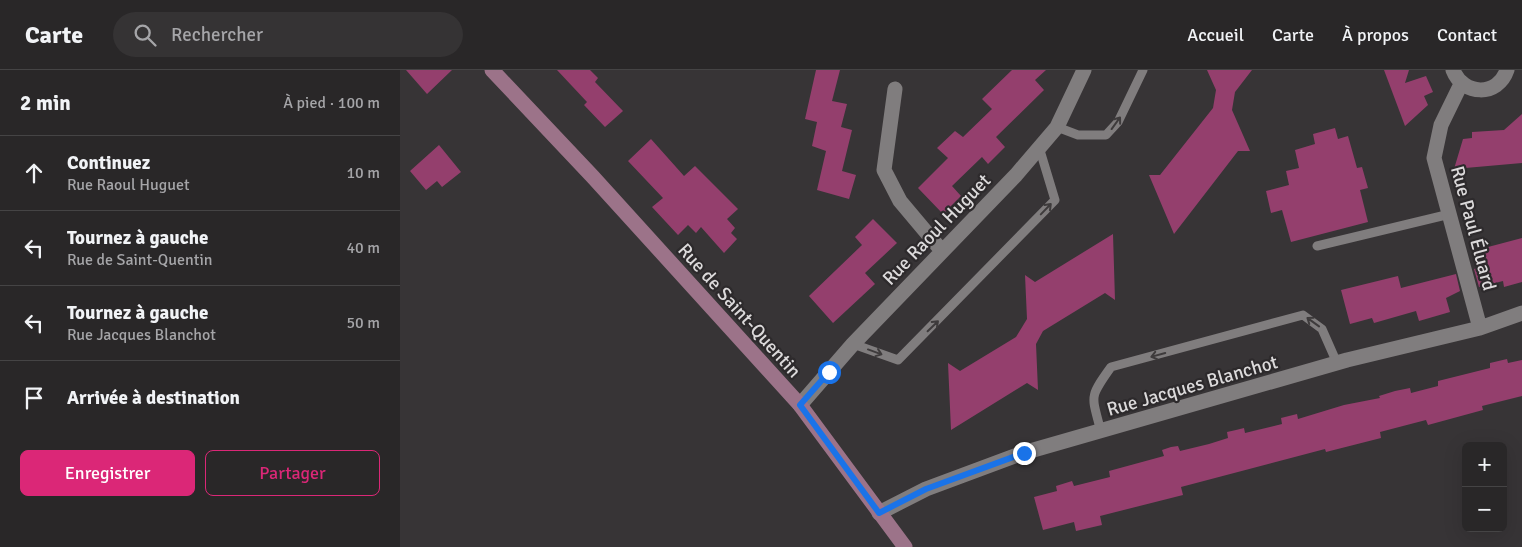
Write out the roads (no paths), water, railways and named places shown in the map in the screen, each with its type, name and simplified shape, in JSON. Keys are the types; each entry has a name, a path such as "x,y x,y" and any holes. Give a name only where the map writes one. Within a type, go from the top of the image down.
{"main road":[{"name":"Rue de Saint-Quentin","path":"492,70 593,177 800,405 905,547"}],"street":[{"name":"Rue Raoul Huguet","path":"800,405 853,344 1016,175 1057,127 1084,70"},
{"path":"1453,70 1461,84 1478,91 1487,90 1502,80 1507,70"},
{"name":"Rue Paul Éluard","path":"1461,84 1441,125 1434,158 1480,328"},
{"path":"896,89 884,170 900,202 942,251"},
{"name":"Rue Jacques Blanchot","path":"879,513 926,489 1024,453 1337,363 1480,328 1522,313"}],"lane":[{"path":"1057,127 1078,135 1106,135 1118,122 1143,70"},
{"path":"853,344 898,360 1055,200 1039,147"},
{"path":"1317,246 1450,214"},
{"path":"1101,432 1092,397 1095,389 1111,367 1303,315 1322,329 1337,363"}]}
